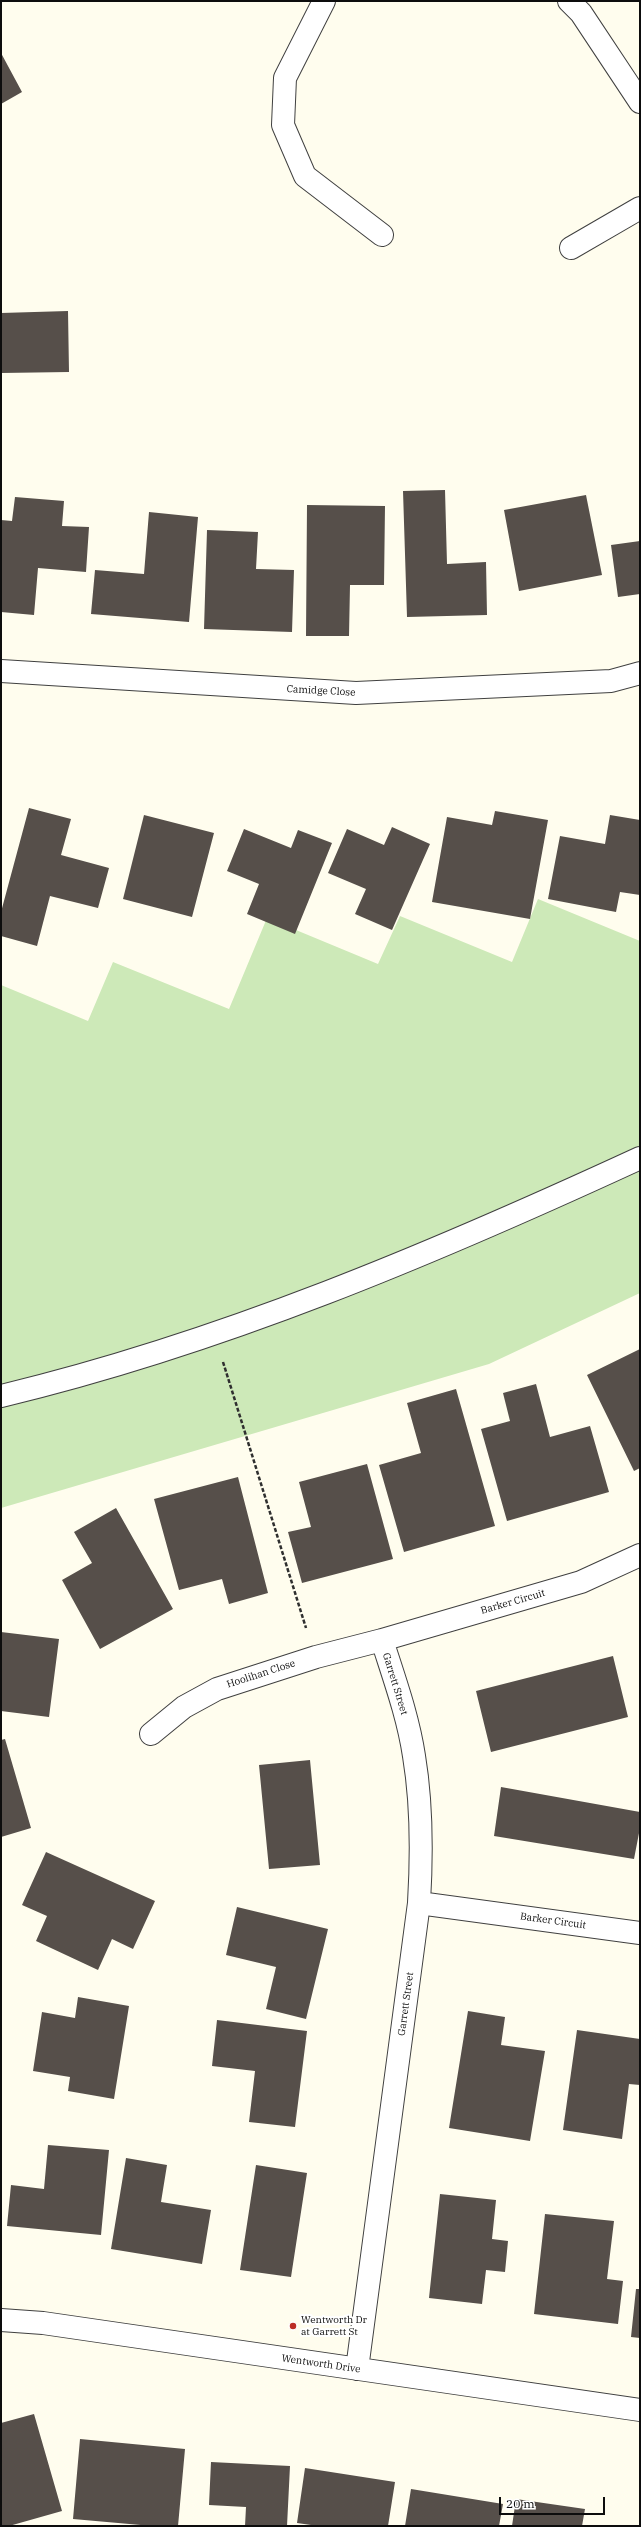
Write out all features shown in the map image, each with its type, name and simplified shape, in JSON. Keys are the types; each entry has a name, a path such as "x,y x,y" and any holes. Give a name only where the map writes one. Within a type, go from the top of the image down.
{"street":[{"path":"324,1 284,78 283,126 304,176 382,235"},
{"path":"569,1 581,13 640,102"},
{"path":"571,248 640,208"},
{"name":"Camidge Close","path":"1,672 356,693 611,681 640,673"},
{"path":"1,1396 110,1366 214,1333 358,1280 534,1207 640,1158"},
{"name":"Barker Circuit","path":"382,1640 581,1582 640,1555"},
{"name":"Hoolihan Close","path":"151,1734 184,1707 216,1689 316,1657 382,1640"},
{"name":"Garrett Street","path":"357,2369 419,1902 421,1833 414,1755 407,1724 382,1640"},
{"name":"Barker Circuit","path":"419,1902 640,1933"},
{"name":"Wentworth Drive","path":"1,2320 43,2323 640,2410"}],"path":[{"path":"214,1333 316,1657"}],"green space":[{"path":"538,899 640,941 640,1293 489,1364 1,1508 1,985 88,1021 113,962 229,1009 267,918 378,964 400,916 512,962"}],"building":[{"path":"1,53 22,92 1,104"},
{"path":"68,311 69,372 1,373 1,313"},
{"path":"445,490 447,564 486,562 487,615 407,617 403,491"},
{"path":"586,495 602,575 519,591 504,510"},
{"path":"15,497 64,501 62,526 89,527 86,572 38,568 34,615 1,612 1,520 12,521"},
{"path":"307,505 385,506 384,585 350,585 349,636 306,636"},
{"path":"149,512 198,517 189,622 91,614 95,570 144,574"},
{"path":"207,530 258,532 256,569 294,570 292,632 204,629"},
{"path":"640,541 640,594 618,597 611,545"},
{"path":"29,808 71,819 61,855 109,868 98,908 50,896 37,946 1,936 1,912"},
{"path":"495,811 548,820 530,919 432,902 447,817 492,825"},
{"path":"144,815 214,833 192,917 123,899"},
{"path":"610,815 640,820 640,895 620,892 616,912 548,899 560,836 605,844"},
{"path":"392,827 430,844 392,930 355,914 366,889 328,873 347,829 384,845"},
{"path":"244,829 291,848 298,830 332,843 295,934 247,914 259,884 227,871"},
{"path":"640,1349 640,1468 634,1471 587,1375"},
{"path":"536,1384 550,1437 590,1426 609,1492 507,1521 481,1429 510,1421 503,1393"},
{"path":"456,1389 495,1526 404,1552 379,1465 421,1453 407,1403"},
{"path":"367,1464 393,1559 302,1583 288,1532 311,1527 299,1482"},
{"path":"238,1477 268,1593 229,1604 222,1579 179,1590 154,1499"},
{"path":"116,1508 173,1609 100,1649 62,1580 92,1563 74,1532"},
{"path":"1,1632 59,1639 49,1717 1,1711"},
{"path":"613,1656 628,1717 491,1752 476,1691"},
{"path":"5,1739 31,1828 1,1837 1,1740"},
{"path":"310,1760 320,1865 269,1869 259,1765"},
{"path":"501,1787 640,1812 640,1828 634,1859 494,1836"},
{"path":"46,1852 155,1901 133,1949 112,1939 98,1970 36,1941 47,1916 22,1905"},
{"path":"237,1907 328,1929 306,2019 266,2009 276,1967 226,1955"},
{"path":"78,1997 129,2006 114,2099 68,2091 70,2077 33,2071 42,2012 75,2018"},
{"path":"468,2011 505,2017 501,2045 545,2051 530,2141 449,2128"},
{"path":"217,2020 307,2031 295,2127 249,2122 255,2071 212,2066"},
{"path":"577,2030 640,2039 640,2085 629,2084 622,2139 563,2130"},
{"path":"48,2145 109,2150 101,2235 7,2226 11,2185 44,2189"},
{"path":"126,2158 167,2165 161,2202 211,2210 202,2264 111,2249"},
{"path":"256,2165 307,2173 291,2277 240,2270"},
{"path":"440,2194 496,2200 492,2239 508,2241 505,2272 486,2270 482,2304 429,2298"},
{"path":"545,2214 614,2221 607,2279 623,2281 618,2324 534,2314"},
{"path":"636,2289 640,2289 640,2338 631,2337"},
{"path":"34,2414 62,2511 9,2526 1,2526 1,2423"},
{"path":"80,2439 185,2449 178,2526 152,2526 73,2519"},
{"path":"211,2462 290,2466 287,2526 245,2526 246,2507 209,2505"},
{"path":"305,2468 395,2482 388,2526 318,2526 297,2523"},
{"path":"411,2489 503,2504 499,2526 405,2526"},
{"path":"516,2499 585,2509 582,2526 512,2526"}],"place":[{"name":"Wentworth Dr at Garrett St","path":"293,2326"}]}
